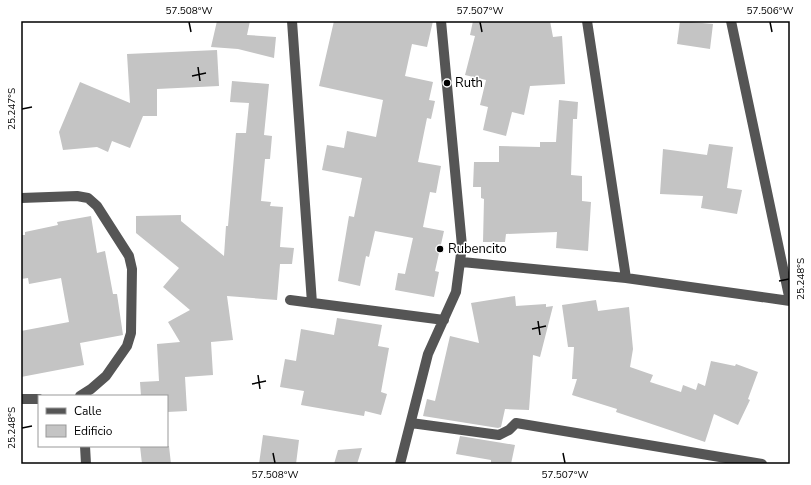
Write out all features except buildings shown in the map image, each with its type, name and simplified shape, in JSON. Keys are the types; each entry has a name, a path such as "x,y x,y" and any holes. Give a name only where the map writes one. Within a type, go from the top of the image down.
{"street":[{"path":"292,21 312,303"},
{"path":"400,464 428,354 456,292 462,262 462,246 441,21"},
{"path":"587,21 626,278"},
{"path":"462,262 626,278 790,301 730,21"},
{"path":"21,198 77,196 88,198 97,206 129,256 132,277 131,333 128,346 106,376 81,395"},
{"path":"290,300 444,320"},
{"path":"21,399 38,399"},
{"path":"411,423 477,430 499,435 509,430 516,423 762,464"},
{"path":"85,447 86,464"}],"place":[{"name":"Ruth","path":"447,83"},
{"name":"Rubencito","path":"440,249"}]}
